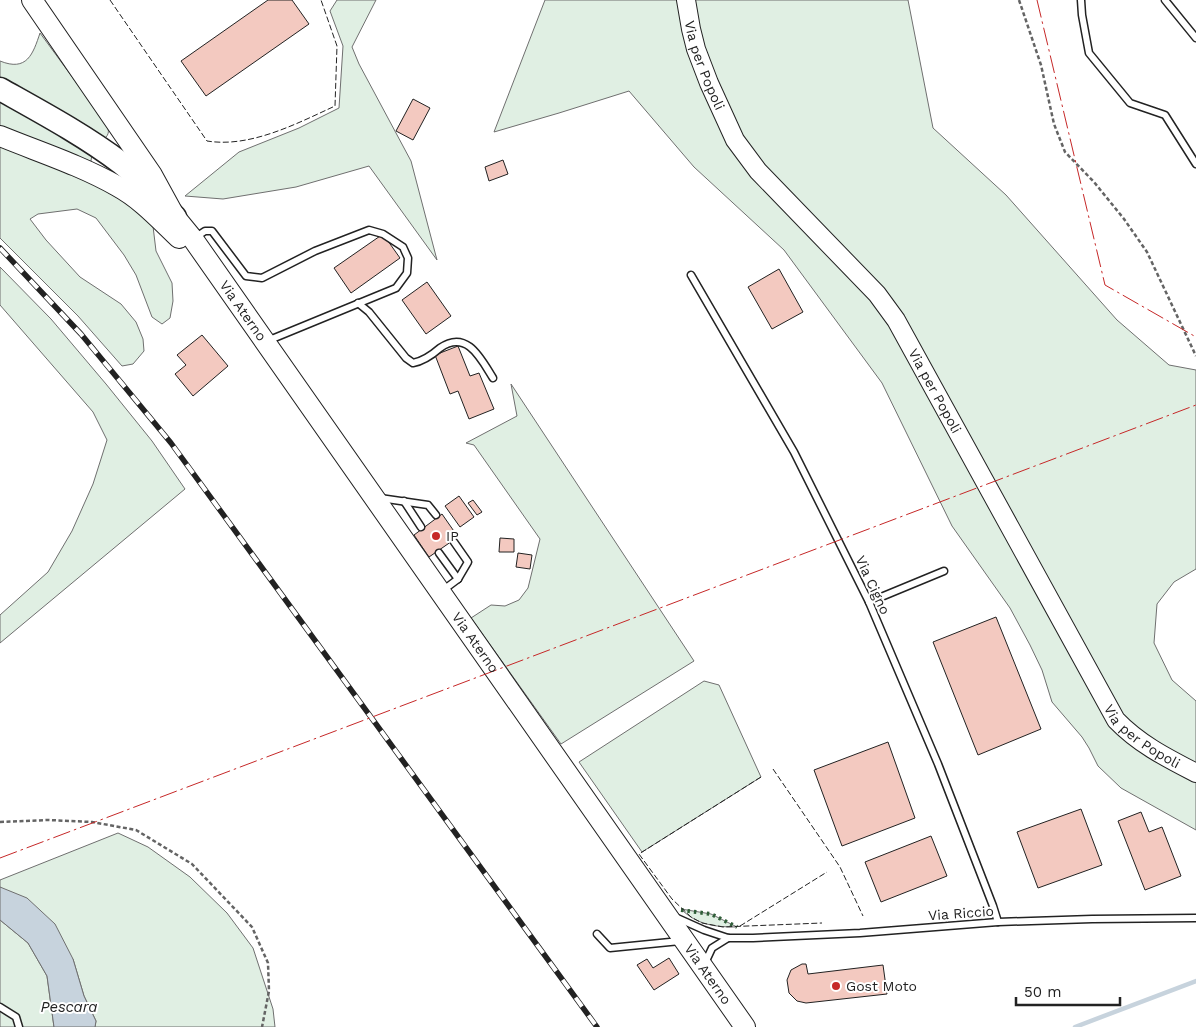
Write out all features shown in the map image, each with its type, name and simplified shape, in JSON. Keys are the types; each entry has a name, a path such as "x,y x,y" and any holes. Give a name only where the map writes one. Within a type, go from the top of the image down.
{"highway":[{"path":"0,89 58,122 121,164 140,180 176,217"}],"main road":[{"name":"Via Aterno","path":"32,0 152,175 176,217 745,1027"},
{"name":"Via per Popoli","path":"686,0 696,48 709,83 736,140 758,171 876,294 896,320 1116,720 1129,733 1150,748 1196,773"},
{"name":"Via Aterno","path":"0,136 118,186 147,206 192,250 206,258"}],"lane":[{"path":"1081,0 1089,53 1130,103 1165,115 1196,164"},
{"path":"1165,0 1196,38"},
{"path":"192,239 205,231 212,231 246,276 262,278 316,251 369,230 383,234 403,247 408,258 407,273 396,288 265,342"},
{"name":"Via Cigno","path":"691,275 794,452 868,602 938,764 998,922"},
{"path":"358,303 369,312 406,358 413,363 420,362 445,345 462,343 470,346 478,355 492,378"},
{"path":"374,497 428,505 436,515"},
{"path":"404,501 421,527"},
{"path":"441,592 458,579 468,562 454,542"},
{"path":"439,553 458,579"},
{"path":"868,602 944,571"},
{"name":"Via Riccio","path":"666,913 704,930 728,938 781,937 998,922 1196,918"},
{"path":"597,934 610,948 685,941"},
{"path":"703,967 712,948 728,938"},
{"path":"0,1007 16,1017 19,1027"}],"path":[{"path":"1019,0 1041,65 1054,124 1065,152 1094,182 1147,252 1196,356"},
{"path":"0,822 48,820 92,822 136,830 192,864 252,927 268,963 269,991 262,1027"}],"green space":[{"path":"337,0 376,0 352,47 359,64 411,161 437,260 369,166 296,187 223,199 185,196 239,152 299,128 339,108 343,46 330,11"},
{"path":"545,0 679,0 729,144 871,298 890,324 1090,690 1196,782 1196,830 1121,788 1098,766 1082,737 1052,702 1042,670 1010,608 952,526 882,383 784,250 694,167 629,91 494,132"},
{"path":"694,0 908,0 933,128 1006,195 1117,320 1169,365 1196,370 1196,569 1174,582 1157,604 1154,643 1172,680 1196,701 1196,765 1153,742 1122,716 939,381 742,137 703,46"},
{"path":"40,33 106,123 108,132 104,139 0,79 0,61 9,64 23,63 35,48"},
{"path":"0,100 92,154 91,161 84,164 0,127"},
{"path":"0,140 61,165 152,218 156,251 172,283 173,301 170,318 162,324 152,317 136,275 124,255 96,218 77,209 38,214 30,219 46,240 80,277 121,304 136,322 143,339 144,351 133,364 122,366 78,316 0,238"},
{"path":"0,267 51,319 106,384 152,441 185,489 0,643 0,615 48,572 72,531 93,484 107,440 93,412 0,305"},
{"path":"511,384 694,661 561,744 471,618 491,605 505,606 519,600 528,588 540,539 474,445 466,443 517,416"},
{"path":"704,681 719,685 761,777 642,852 579,762"},
{"path":"118,833 148,847 190,877 227,913 253,948 273,1009 275,1027 95,1027 96,1021 84,996 73,959 0,887 0,880"},
{"path":"681,909 711,914 737,927 700,922"},
{"path":"0,920 28,943 47,976 54,1027 0,1027"}],"water":[{"name":"Pescara","path":"0,887 27,898 55,924 73,959 84,996 96,1021 95,1027 54,1027 47,976 28,943 0,920"}],"building":[{"path":"268,0 292,0 309,24 206,96 181,61"},
{"path":"413,99 430,108 413,140 396,131"},
{"path":"503,160 508,174 489,181 485,167"},
{"path":"383,234 400,258 351,293 334,268"},
{"path":"779,269 803,312 772,329 748,287"},
{"path":"427,282 451,316 426,334 402,300"},
{"path":"202,335 228,366 193,396 175,374 186,365 177,355"},
{"path":"458,346 470,376 479,373 494,409 469,419 458,391 450,394 435,355"},
{"path":"459,496 474,517 460,527 445,506"},
{"path":"473,500 482,512 477,515 468,503"},
{"name":"IP","path":"442,514 458,537 429,557 414,535"},
{"path":"500,538 514,539 514,552 499,552"},
{"path":"518,553 532,555 530,569 516,567"},
{"path":"996,617 1041,729 978,755 933,642"},
{"path":"888,742 915,818 842,846 814,770"},
{"path":"1081,809 1102,865 1038,888 1017,832"},
{"path":"1141,812 1149,832 1162,827 1181,876 1145,890 1118,821"},
{"path":"931,836 947,876 881,902 865,862"},
{"path":"669,958 679,974 654,990 637,965 647,959 653,968"},
{"name":"Gost Moto","path":"806,964 808,974 883,965 887,994 806,1003 797,1001 789,993 787,980 791,970"}],"waterway":[{"path":"1075,1027 1196,981"}],"railway":[{"path":"0,248 81,334 171,443 597,1027"}],"hedge":[{"path":"681,910 711,914 737,927"}],"fence":[{"path":"110,0 207,141 223,142 240,141 272,133 335,106 337,46 321,0"},
{"path":"773,769 840,867 863,916"},
{"path":"761,777 639,854 672,899 691,917 702,923 723,927 822,923"},
{"path":"740,926 827,872"}],"power":[{"path":"1037,0 1105,285 1196,337"},
{"path":"0,858 1196,405"}],"place":[{"name":"IP","path":"436,536"},
{"name":"Gost Moto","path":"836,986"}]}
